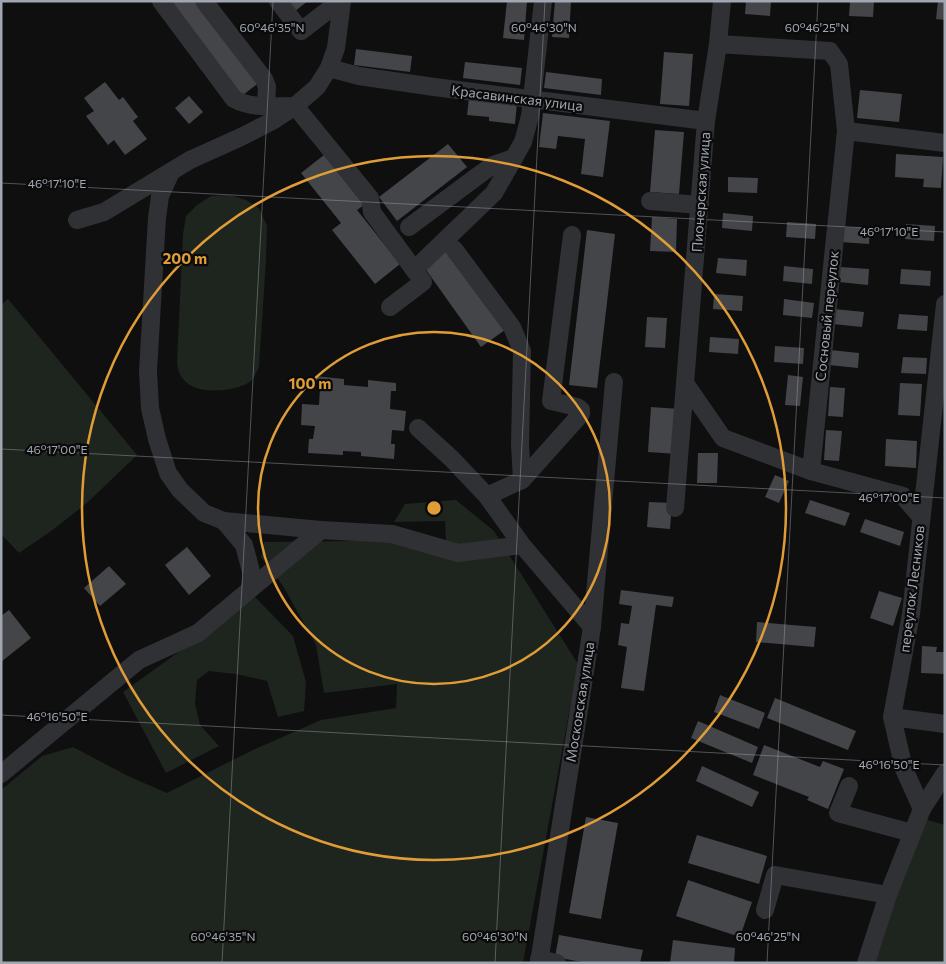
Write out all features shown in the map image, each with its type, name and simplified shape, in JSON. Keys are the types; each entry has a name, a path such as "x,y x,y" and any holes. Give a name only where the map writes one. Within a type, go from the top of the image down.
{"street":[{"path":"161,1 234,99 240,102 266,106 295,106"},
{"path":"204,1 264,79 267,87 266,106"},
{"path":"278,1 301,31 341,1"},
{"path":"77,220 104,212 190,160 241,137 274,120 295,106 317,87 329,68 336,48 341,1"},
{"path":"414,270 494,193 523,142 530,116 543,1"},
{"name":"Пионерская улица","path":"675,508 706,121 718,44 722,1"},
{"path":"718,44 830,51 839,64 846,132 945,143"},
{"name":"Красавинская улица","path":"329,68 359,76 532,100 706,121"},
{"path":"295,106 370,198 372,212 422,282 390,306"},
{"name":"Сосновый переулок","path":"811,471 846,132"},
{"path":"409,227 493,165 514,158"},
{"path":"170,172 160,196 157,218 148,372 150,408 156,439 168,473 180,490 204,512 224,521 392,534 458,553 522,545"},
{"path":"650,201 700,205"},
{"path":"487,496 522,480 581,414 581,410 577,407 551,401 572,235"},
{"path":"454,249 512,326 522,350 520,444 522,480"},
{"name":"переулок Лесников","path":"922,809 904,769 892,716 911,614 945,304"},
{"path":"592,628 614,382"},
{"path":"685,383 723,438 811,471 903,496 921,517"},
{"name":"Московская улица","path":"418,428 452,459 487,496 522,545 592,628 545,961"},
{"path":"224,521 244,545 252,575 250,589"},
{"path":"1,774 140,660 198,633 321,530"},
{"path":"892,716 945,724"},
{"path":"866,963 888,895 912,833 922,809 945,773"},
{"path":"849,786 838,813 912,833"},
{"path":"922,809 944,799"},
{"path":"765,910 774,875 888,895"}],"shaded area":[{"path":"230,195 246,200 259,208 267,226 259,367 252,380 241,386 224,390 205,390 189,385 184,380 178,369 177,362 183,234 186,216 197,205 211,196"},
{"path":"8,299 137,455 88,502 54,529 19,553 1,534 1,305"},
{"path":"456,500 494,531 578,664 523,963 1,963 1,790 42,756 73,747 128,776 167,793 253,750 321,720 396,708 397,684 324,693 316,645 283,586 261,557 264,542 446,540 445,521 394,522 405,504"},
{"path":"255,597 293,636 306,682 304,711 278,717 267,681 236,674 209,671 197,680 195,703 200,725 219,746 166,773 123,692"},
{"path":"924,819 945,825 945,963 873,963"}],"building":[{"path":"165,1 199,1 260,82 239,98"},
{"path":"287,1 308,1 295,11"},
{"path":"507,1 527,1 524,40 503,38"},
{"path":"555,1 571,1 569,38 552,37"},
{"path":"746,1 771,1 770,16 745,14"},
{"path":"850,1 874,1 873,17 849,16"},
{"path":"938,1 945,1 945,20 936,19"},
{"path":"356,49 412,56 410,72 354,65"},
{"path":"664,52 693,54 689,106 660,104"},
{"path":"465,62 522,68 520,85 463,78"},
{"path":"546,72 602,79 601,95 544,88"},
{"path":"105,82 119,100 123,97 138,117 133,121 147,139 125,155 114,140 108,145 86,116 94,111 84,98"},
{"path":"860,90 902,94 899,122 857,118"},
{"path":"189,96 203,112 189,124 175,108"},
{"path":"469,98 517,103 515,124 489,121 489,117 467,115"},
{"path":"543,113 610,121 603,177 581,174 585,139 558,136 556,149 539,147"},
{"path":"655,130 684,132 679,194 650,192"},
{"path":"448,144 467,167 397,221 379,197"},
{"path":"896,154 943,157 941,188 923,187 924,179 895,177"},
{"path":"324,155 364,205 357,210 400,264 375,284 332,230 341,223 301,173"},
{"path":"728,177 758,178 757,193 728,192"},
{"path":"723,213 753,216 752,231 722,228"},
{"path":"652,217 677,219 676,252 650,251"},
{"path":"787,222 816,224 815,239 786,237"},
{"path":"906,224 935,226 934,241 905,239"},
{"path":"841,227 870,228 869,244 840,242"},
{"path":"587,230 615,234 597,388 569,385"},
{"path":"448,250 505,330 481,347 424,267"},
{"path":"718,258 747,260 746,276 716,273"},
{"path":"784,266 813,269 812,284 783,281"},
{"path":"840,267 869,269 868,285 839,282"},
{"path":"901,269 931,271 930,286 900,284"},
{"path":"714,294 743,296 742,311 713,309"},
{"path":"784,299 814,303 812,318 783,315"},
{"path":"834,309 864,312 862,327 833,324"},
{"path":"899,314 928,316 927,331 897,329"},
{"path":"647,317 667,318 665,348 645,347"},
{"path":"710,337 739,339 738,354 709,352"},
{"path":"775,346 804,348 803,364 774,362"},
{"path":"830,350 859,353 858,368 829,365"},
{"path":"903,357 927,358 926,374 901,373"},
{"path":"788,375 803,377 800,406 785,405"},
{"path":"315,376 344,379 344,385 368,387 368,380 396,383 396,391 391,391 390,409 406,411 404,431 392,430 391,444 395,444 394,459 361,456 361,452 343,451 343,455 308,453 309,439 313,439 315,426 301,425 302,404 319,405 320,387 314,387"},
{"path":"900,383 922,384 920,416 898,415"},
{"path":"830,387 845,388 843,417 828,416"},
{"path":"651,407 679,409 677,454 648,452"},
{"path":"826,430 842,431 839,461 824,460"},
{"path":"886,439 917,441 916,468 885,466"},
{"path":"698,453 718,453 717,483 697,483"},
{"path":"775,475 789,481 779,503 765,497"},
{"path":"810,500 850,513 845,526 805,513"},
{"path":"649,502 672,503 670,529 647,527"},
{"path":"865,519 904,532 900,546 860,532"},
{"path":"187,547 211,576 189,595 165,565"},
{"path":"109,566 126,584 100,606 84,588"},
{"path":"621,590 674,597 672,607 656,605 644,691 621,688 627,647 618,645 621,623 629,624 632,606 619,604"},
{"path":"879,591 902,598 893,626 870,618"},
{"path":"9,610 31,638 1,662 1,616"},
{"path":"757,622 816,627 814,647 756,642"},
{"path":"922,646 937,647 936,652 945,652 945,674 921,673"},
{"path":"720,695 765,713 759,729 714,712"},
{"path":"775,698 856,731 848,750 767,718"},
{"path":"698,721 758,747 752,763 691,738"},
{"path":"764,745 820,767 823,761 844,769 828,809 807,800 809,797 753,775"},
{"path":"702,766 759,792 752,807 696,781"},
{"path":"586,817 618,823 601,919 569,913"},
{"path":"697,835 767,856 759,884 688,863"},
{"path":"688,880 752,902 740,937 676,916"},
{"path":"559,935 643,950 640,963 587,963 555,957"},
{"path":"673,940 735,948 734,963 670,963"}]}
